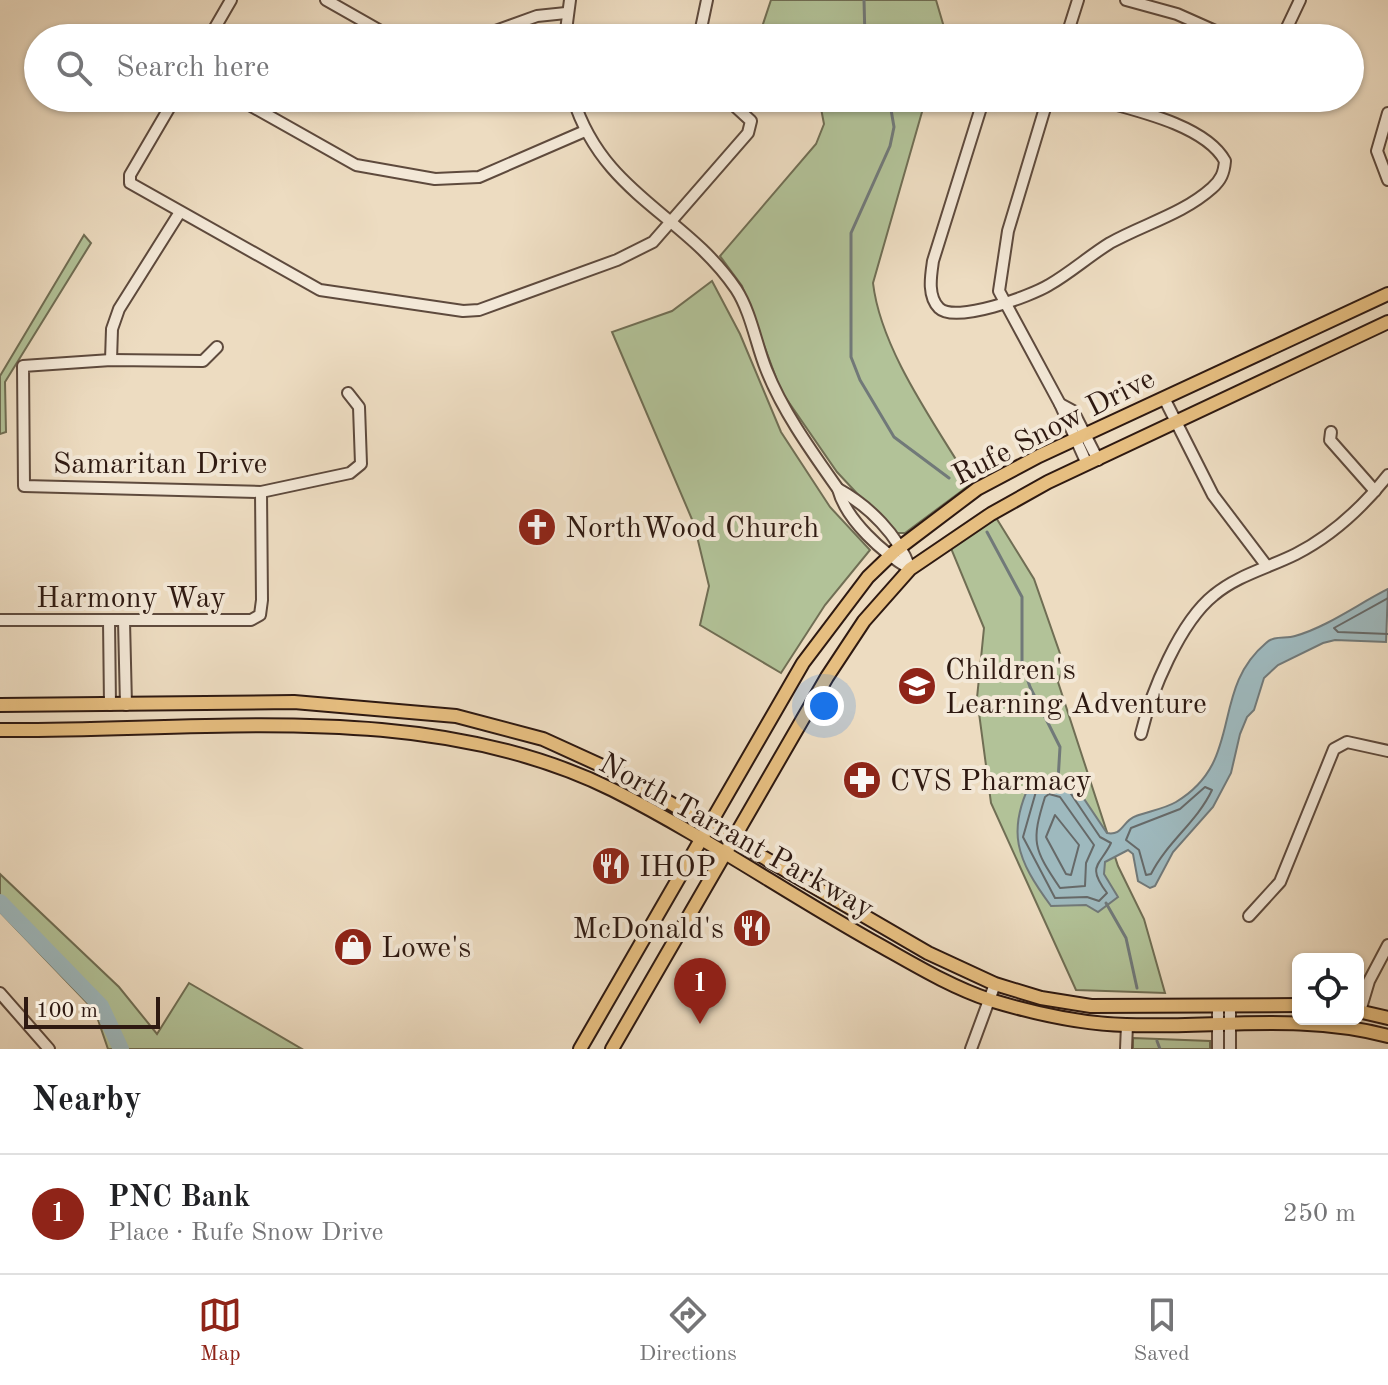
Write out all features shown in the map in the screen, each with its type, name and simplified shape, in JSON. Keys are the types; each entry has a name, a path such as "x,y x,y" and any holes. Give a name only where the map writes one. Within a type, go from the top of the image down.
{"main road":[{"name":"Rufe Snow Drive","path":"580,1049 803,663 843,606 889,557 977,489 1388,294"},
{"name":"Rufe Snow Drive","path":"612,1049 827,677 864,621 910,569 991,514 1092,462 1388,322"},
{"path":"1310,331 1320,354"},
{"name":"North Tarrant Parkway","path":"0,705 294,702 456,716 543,739 622,775 940,959 995,984 1041,998 1091,1006 1292,1005"},
{"path":"365,730 367,707"},
{"name":"North Tarrant Parkway","path":"0,730 255,727 365,730 468,743 541,761 610,789 931,974 989,999 1044,1014 1127,1025 1313,1022 1388,1036"},
{"path":"848,927 857,912"},
{"path":"1364,1012 1388,1018"},
{"path":"600,1016 623,1030"}],"street":[{"path":"217,24 231,0"},
{"path":"326,0 368,24"},
{"path":"566,24 570,0"},
{"path":"702,24 707,0"},
{"path":"1070,24 1078,0"},
{"path":"1126,0 1177,14 1200,24"},
{"path":"1289,24 1300,0"},
{"path":"515,24 537,16 566,13"},
{"path":"167,112 129,180 320,290 463,311 494,307 617,260 653,242 748,133 752,124 740,112"},
{"path":"262,112 356,165 435,179 479,177 585,131"},
{"path":"578,112 585,131 628,188 712,258 739,294 776,390 838,489 842,503 889,557 910,569"},
{"path":"980,112 939,239 930,284 934,301 945,312 958,314 1003,303 1048,286 1108,245 1185,208 1221,178 1225,161 1220,153 1198,137 1158,117 1140,112"},
{"path":"1044,112 1008,231 1000,276 1003,303 1060,404 1073,411 1092,462"},
{"path":"1388,113 1377,151 1388,180"},
{"path":"180,212 119,309 112,329 111,360 203,361 217,347"},
{"name":"Samaritan Drive","path":"111,360 23,366 24,486 261,492 350,473 361,464 359,407 348,393"},
{"path":"1164,398 1213,495 1266,565"},
{"path":"1331,432 1330,440 1375,491"},
{"path":"1141,734 1146,712 1194,615 1216,592 1266,565 1294,555 1326,536 1356,513 1388,475"},
{"path":"838,489 856,499 902,546 910,569"},
{"name":"Harmony Way","path":"0,620 251,620 260,615 261,492"},
{"path":"109,621 110,705"},
{"path":"124,621 126,705"},
{"path":"1249,916 1263,905 1280,882 1334,749 1347,742 1388,751"},
{"path":"1364,996 1388,945"},
{"path":"971,1049 995,984"},
{"path":"0,993 49,1049"},
{"path":"1224,1005 1230,1049"},
{"path":"1218,1049 1224,1022"},
{"path":"1126,1049 1127,1025"}],"green space":[{"path":"771,0 936,0 943,24 763,24"},
{"path":"822,112 922,112 873,283 878,309 898,361 971,484 905,533 894,533 837,472 781,391 742,286 720,256 816,144 824,124"},
{"path":"84,235 91,243 5,382 6,432 0,434 0,376"},
{"path":"712,281 740,334 781,432 830,507 870,550 825,605 781,673 700,625 709,586 694,524 612,332 672,311"},
{"path":"995,516 1034,579 1064,665 1058,682 1118,866 1144,919 1165,993 1076,990 991,803 977,698 984,628 950,546"},
{"path":"0,874 119,987 157,1034 189,983 302,1049 108,1049 95,1011 0,912"},
{"path":"1133,1038 1210,1041 1210,1049 1133,1049"}],"water":[{"path":"1388,589 1386,642 1335,640 1323,643 1278,665 1264,678 1254,710 1247,717 1240,734 1231,773 1213,807 1173,852 1155,886 1150,888 1138,881 1133,854 1128,850 1105,862 1104,874 1118,897 1098,912 1086,905 1051,906 1030,874 1019,845 1019,814 1033,778 1046,776 1072,781 1107,833 1120,830 1136,816 1176,802 1197,785 1211,767 1238,682 1249,662 1266,643 1319,627"}],"waterway":[{"path":"864,0 865,24"},
{"path":"891,112 894,127 890,146 851,233 851,357 860,380 894,437 949,478"},
{"path":"987,532 1022,597 1022,663 1030,687 1060,747 1058,781"},
{"path":"0,902 101,1006 121,1049"},
{"path":"1106,903 1126,938 1137,988"},
{"path":"1157,1041 1160,1049"}],"place":[{"name":"NorthWood Church","path":"537,527"},
{"name":"Children's Learning Adventure","path":"917,686"},
{"name":"CVS Pharmacy","path":"862,780"},
{"name":"IHOP","path":"611,866"},
{"name":"McDonald's","path":"752,928"},
{"name":"Lowe's","path":"353,947"},
{"name":"PNC Bank","path":"700,1024"}]}
